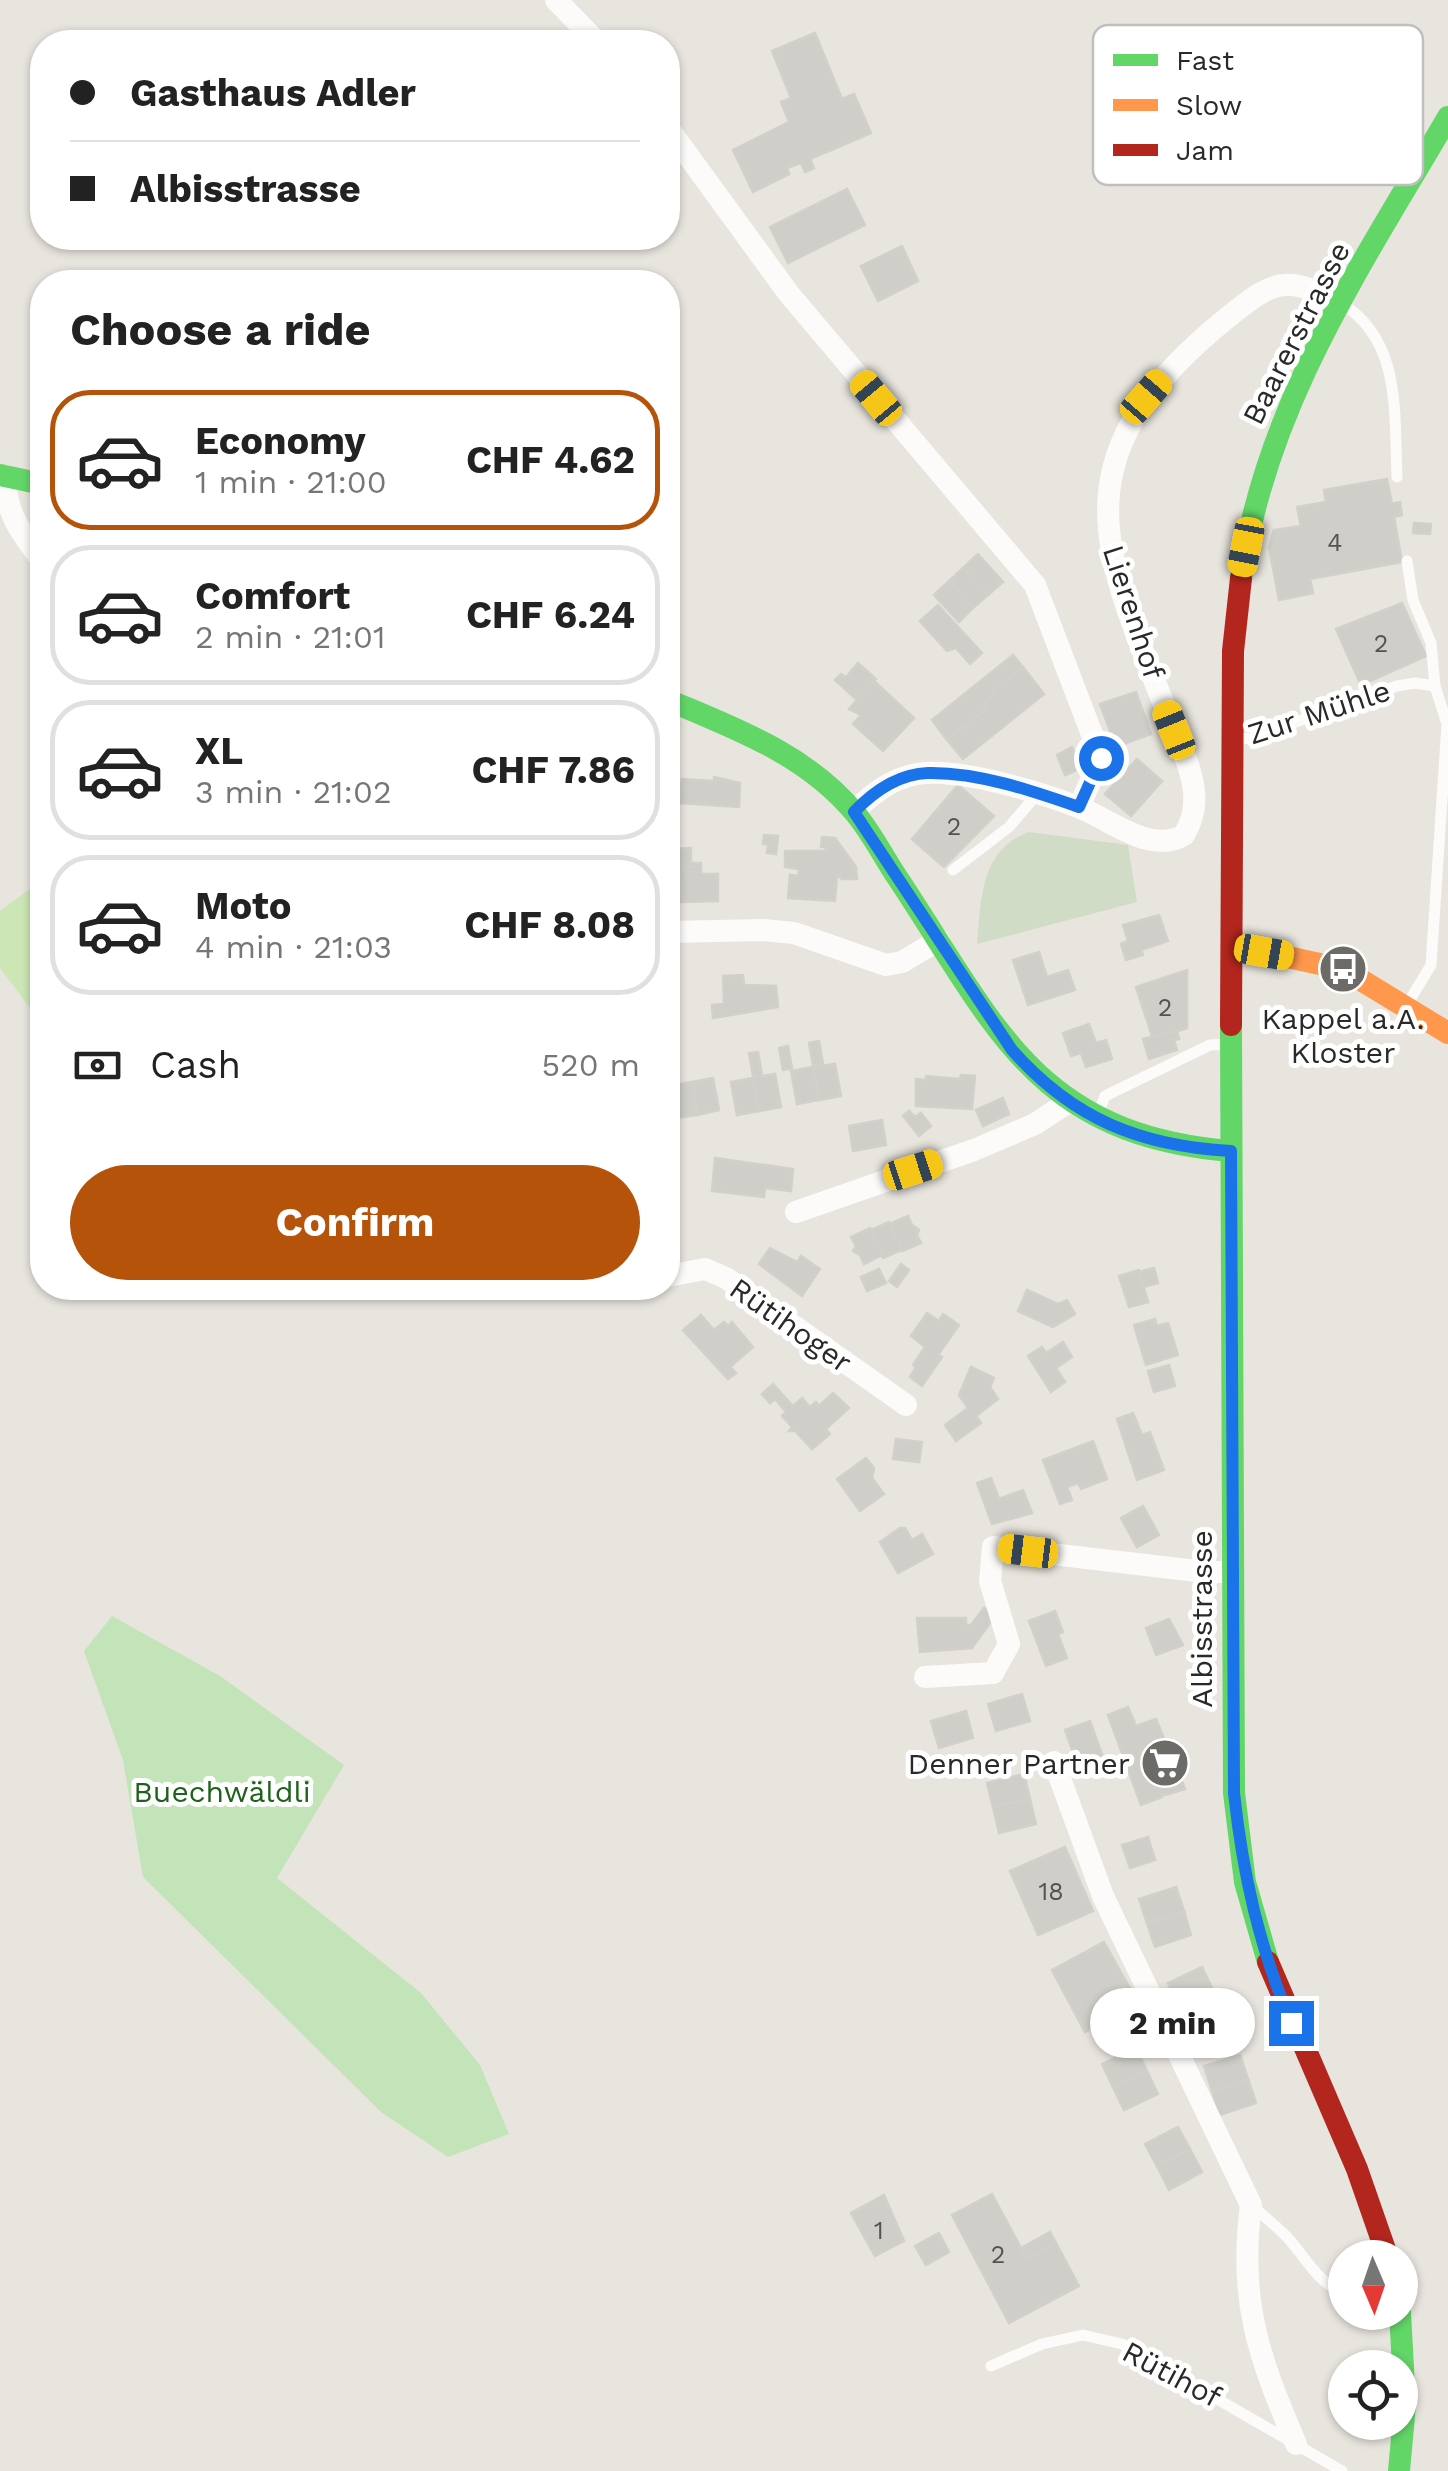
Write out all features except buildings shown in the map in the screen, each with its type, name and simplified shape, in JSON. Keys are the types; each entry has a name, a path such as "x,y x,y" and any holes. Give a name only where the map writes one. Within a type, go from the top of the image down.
{"street":[{"path":"556,0 585,30"},
{"name":"Baarerstrasse","path":"1423,160 1448,117"},
{"path":"680,145 790,294 1035,585 1101,758 1079,807"},
{"name":"Baarerstrasse","path":"1232,952 1233,652 1239,580 1252,514 1286,412 1341,303 1409,185"},
{"name":"Lierenhof","path":"854,812 878,790 900,779 927,773 1038,793 1079,807 1146,840 1163,842 1184,835 1195,808 1192,777 1133,627 1109,538 1106,501 1113,464 1128,426 1146,397 1174,364 1251,298 1274,286 1296,283 1341,303"},
{"path":"30,481 3,475 7,506 30,544"},
{"path":"680,705 767,742 797,761 854,812 1012,1050 1038,1080 1067,1103 1137,1138 1231,1151"},
{"path":"680,932 794,933 886,966 902,962 939,940"},
{"path":"1232,952 1264,952 1343,969 1448,1033"},
{"name":"Albisstrasse","path":"1232,952 1232,1752 1245,1882 1272,1976 1357,2169 1378,2240"},
{"path":"796,1212 974,1150 1036,1124 1067,1103"},
{"name":"Rütihoger","path":"680,1274 705,1269 726,1278 906,1405"},
{"path":"925,1676 993,1673 1009,1644 990,1581 993,1547 1231,1572"},
{"path":"1054,1762 1103,1896 1251,2205 1245,2247 1248,2300 1264,2369 1296,2444"},
{"path":"1399,2471 1405,2405 1401,2330"}],"lane":[{"path":"1341,303 1358,313 1383,347 1393,399 1397,477"},
{"path":"1408,561 1412,600 1431,643 1435,686"},
{"name":"Zur Mühle","path":"1232,740 1251,738 1397,686 1435,686 1447,724 1442,879 1432,965 1405,1007"},
{"path":"952,870 1009,827 1038,793"},
{"path":"1096,1118 1105,1096 1210,1044 1232,1044"},
{"path":"1251,2205 1286,2236 1328,2284"},
{"name":"Rütihof","path":"990,2366 1042,2344 1083,2335 1122,2344 1342,2471"}],"green space":[{"path":"1029,832 1128,845 1137,902 977,944 982,894 992,864 1013,840"},
{"path":"30,889 30,1008 0,968 0,911"},
{"name":"Buechwäldli","path":"112,1616 220,1676 344,1765 277,1878 421,1993 480,2065 509,2134 448,2157 381,2112 143,1877 123,1760 84,1651"}],"traffic: fast":[{"path":"1423,160 1448,117"},
{"path":"1241,578 1253,515 1294,395 1351,282 1408,185"},
{"path":"0,475 30,481"},
{"path":"680,705 769,745 836,792 866,828 994,1024 1027,1063 1065,1096 1109,1122 1164,1141 1231,1151"},
{"path":"1231,1025 1234,1793 1245,1882 1268,1962"},
{"path":"1399,2471 1405,2405 1401,2330"}],"traffic: slow":[{"path":"1232,952 1264,952 1343,969 1448,1033"}],"traffic: jam":[{"path":"1231,1025 1233,651 1241,578"},
{"path":"1268,1962 1357,2169 1382,2240"}],"place":[{"name":"Kappel a.A. Kloster","path":"1343,969"},
{"name":"Denner Partner","path":"1165,1763"}],"route":[{"path":"1101,758 1079,807 1038,793 927,773 900,779 878,790 854,812 1012,1050 1038,1080 1067,1103 1137,1138 1231,1151 1234,1793 1245,1882 1272,1976 1291,2023"}]}
